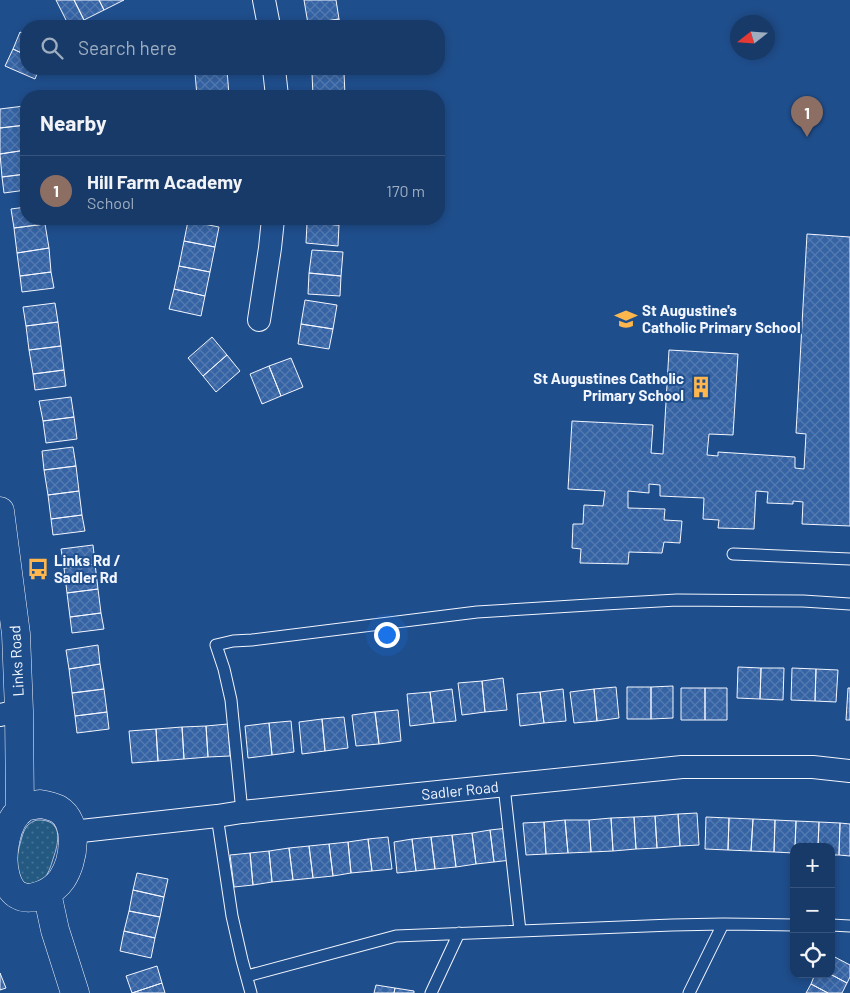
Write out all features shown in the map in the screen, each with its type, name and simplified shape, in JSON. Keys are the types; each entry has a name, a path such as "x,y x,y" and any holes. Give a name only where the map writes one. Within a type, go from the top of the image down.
{"street":[{"path":"264,0 267,20"},
{"path":"275,75 276,90"},
{"path":"259,320 272,225"},
{"name":"Links Road","path":"0,511 16,634 10,713 20,811"},
{"name":"Sadler Road","path":"72,832 242,812 682,768 813,768 850,771"},
{"path":"32,805 50,805 65,815 72,832 72,849 62,879 47,893 36,896 19,896 5,887 4,841 9,826 20,811 32,805"},
{"path":"47,893 55,930 75,993"}],"lane":[{"path":"733,554 850,559"},
{"path":"242,812 231,700 216,645 233,641 477,612 677,600 802,601 850,604"},
{"path":"504,786 520,931"},
{"path":"217,816 232,916 251,993"},
{"path":"689,993 723,924"},
{"path":"247,976 396,936 723,924 790,925"},
{"path":"835,925 850,926"},
{"path":"431,993 459,933"}],"shaded area":[{"path":"37,820 52,823 56,827 58,839 45,878 38,883 28,884 22,882 19,878 16,861 24,830 29,824"}],"building":[{"path":"56,0 74,0 84,20 66,20"},
{"path":"74,0 99,0 104,10 84,20"},
{"path":"99,0 124,0 104,10"},
{"path":"304,0 336,0 339,19 307,20"},
{"path":"20,32 20,52 13,49"},
{"path":"13,49 20,52 20,72 5,66"},
{"path":"26,75 37,75 35,79"},
{"path":"195,75 227,75 229,90 196,90"},
{"path":"312,75 344,75 345,90 313,90"},
{"path":"20,106 20,126 0,128 0,109"},
{"path":"20,126 20,151 0,154 0,128"},
{"path":"20,151 20,175 2,177 0,154"},
{"path":"20,175 20,191 4,193 2,177"},
{"path":"20,208 20,225 37,225 14,228 11,209"},
{"path":"45,225 49,248 17,253 14,228"},
{"path":"187,225 219,227 215,247 184,241"},
{"path":"307,225 339,225 338,246 306,243"},
{"name":"St Augustines Catholic Primary School","path":"807,234 850,237 850,526 802,524 803,502 793,501 793,504 767,503 768,492 756,491 754,529 718,528 719,520 703,519 704,498 660,496 660,485 649,484 649,493 628,491 628,508 665,509 664,520 682,521 680,543 664,542 662,553 629,552 628,564 580,563 581,549 572,548 573,524 583,524 584,505 603,506 605,491 568,489 572,421 653,425 651,453 663,454 669,350 738,354 733,435 709,434 707,455 718,456 718,452 795,457 795,468 804,469 806,434 796,433"},
{"path":"184,241 215,247 210,272 179,266"},
{"path":"49,248 51,272 20,276 17,253"},
{"path":"312,250 343,252 341,276 309,273"},
{"path":"179,266 210,272 205,296 174,289"},
{"path":"51,272 54,288 22,292 20,276"},
{"path":"309,273 341,276 340,296 308,294"},
{"path":"174,289 205,296 201,316 169,309"},
{"path":"305,300 337,305 333,329 301,324"},
{"path":"55,303 58,322 26,326 23,307"},
{"path":"58,322 61,346 29,350 26,326"},
{"path":"301,324 333,329 329,349 298,344"},
{"path":"212,337 227,355 203,376 188,358"},
{"path":"61,346 64,370 33,374 29,350"},
{"path":"227,355 240,371 216,392 203,376"},
{"path":"291,358 303,387 281,396 269,366"},
{"path":"269,366 281,396 262,404 250,374"},
{"path":"64,370 66,386 35,390 33,374"},
{"path":"71,397 74,417 43,421 39,401"},
{"path":"74,417 77,439 46,443 43,421"},
{"path":"73,447 76,466 44,470 42,451"},
{"path":"76,466 79,491 48,495 44,470"},
{"path":"79,491 82,515 51,519 48,495"},
{"path":"82,515 85,531 53,535 51,519"},
{"path":"93,545 95,564 64,568 61,549"},
{"path":"95,564 98,589 67,593 64,568"},
{"path":"98,589 101,613 70,617 67,593"},
{"path":"101,613 104,629 72,633 70,617"},
{"path":"98,645 100,664 69,669 66,650"},
{"path":"100,664 104,689 72,693 69,669"},
{"path":"738,667 761,668 760,699 737,698"},
{"path":"761,668 784,668 783,700 760,699"},
{"path":"792,668 816,669 815,701 791,700"},
{"path":"816,669 838,670 836,702 815,701"},
{"path":"503,678 507,710 485,712 482,681"},
{"path":"482,681 485,712 462,715 458,683"},
{"path":"673,686 673,718 651,719 651,687"},
{"path":"616,687 619,718 597,721 594,689"},
{"path":"627,687 651,687 651,719 627,719"},
{"path":"681,688 705,688 705,720 681,720"},
{"path":"705,688 727,688 727,720 705,720"},
{"path":"848,688 850,688 850,720 846,720"},
{"path":"104,689 107,712 75,716 72,693"},
{"path":"452,689 456,721 434,723 430,692"},
{"path":"563,689 566,721 544,723 540,692"},
{"path":"594,689 597,721 574,723 570,692"},
{"path":"430,692 434,723 410,726 407,694"},
{"path":"540,692 544,723 520,726 517,694"},
{"path":"398,710 401,741 379,744 375,712"},
{"path":"107,712 109,729 77,733 75,716"},
{"path":"375,712 379,744 356,746 352,715"},
{"path":"344,717 348,748 325,751 322,719"},
{"path":"322,719 325,751 302,754 299,722"},
{"path":"291,721 294,752 272,755 269,723"},
{"path":"269,723 272,755 248,758 245,726"},
{"path":"228,724 230,756 208,757 206,726"},
{"path":"206,726 208,757 184,759 182,727"},
{"path":"182,727 184,759 158,761 156,729"},
{"path":"156,729 158,761 132,763 129,731"},
{"path":"697,813 699,845 680,846 678,814"},
{"path":"678,814 680,846 657,848 655,816"},
{"path":"655,816 657,848 636,849 634,817"},
{"path":"634,817 636,849 613,851 611,818"},
{"path":"706,817 729,818 728,850 705,849"},
{"path":"611,818 613,851 591,852 589,820"},
{"path":"729,818 753,819 751,851 728,850"},
{"path":"753,819 775,820 774,852 751,851"},
{"path":"565,820 568,853 546,854 544,822"},
{"path":"565,820 589,820 591,852 568,853"},
{"path":"775,820 796,821 795,843 790,843 790,853 774,852"},
{"path":"796,821 819,822 818,843 795,843"},
{"path":"544,822 546,854 526,855 523,823"},
{"path":"819,822 840,823 839,855 835,855 835,843 818,843"},
{"path":"840,823 850,824 850,856 839,855"},
{"path":"508,828 511,860 494,862 490,830"},
{"path":"490,830 494,862 476,864 472,833"},
{"path":"472,833 476,864 456,867 452,835"},
{"path":"452,835 456,867 435,869 431,837"},
{"path":"388,837 392,869 372,871 368,839"},
{"path":"431,837 435,869 416,871 412,839"},
{"path":"368,839 372,871 351,873 348,842"},
{"path":"412,839 416,871 397,873 394,842"},
{"path":"348,842 351,873 333,876 329,844"},
{"path":"329,844 333,876 313,878 309,846"},
{"path":"309,846 313,878 293,880 289,848"},
{"path":"289,848 293,880 272,882 269,851"},
{"path":"269,851 272,882 253,885 250,853"},
{"path":"250,853 253,885 234,887 230,855"},
{"path":"137,873 168,879 164,897 133,890"},
{"path":"133,890 164,897 160,917 129,911"},
{"path":"129,911 160,917 155,938 124,931"},
{"path":"124,931 155,938 151,958 120,951"},
{"path":"835,957 850,965 850,977 847,983 835,977"},
{"path":"157,966 162,983 132,993 126,976"},
{"path":"0,973 6,988 0,990"},
{"path":"835,977 847,983 842,993 828,993 811,984 813,978"},
{"path":"162,983 165,993 132,993"},
{"path":"811,984 828,993 806,993"},
{"path":"376,985 395,988 394,993 374,993"},
{"path":"395,988 414,991 414,993 394,993"}],"place":[{"name":"Hill Farm Academy","path":"807,137"},
{"name":"St Augustine's Catholic Primary School","path":"626,319"},
{"name":"St Augustines Catholic Primary School","path":"701,387"},
{"name":"Links Rd / Sadler Rd","path":"38,569"}]}
